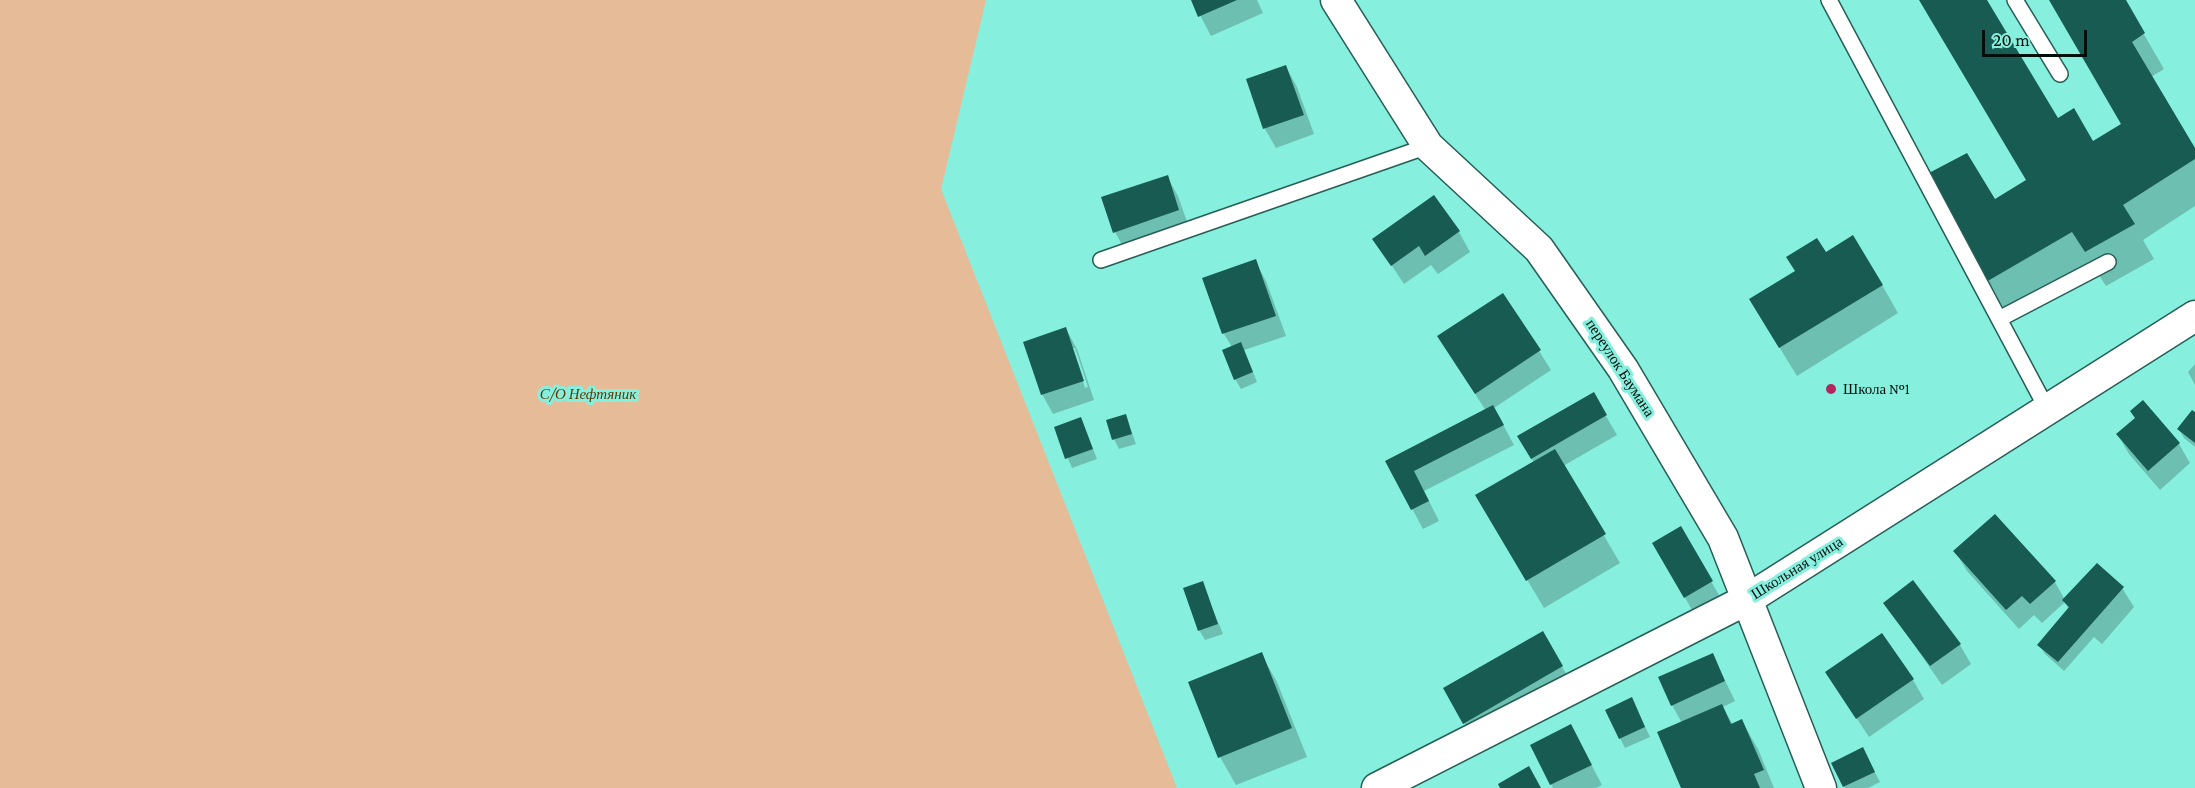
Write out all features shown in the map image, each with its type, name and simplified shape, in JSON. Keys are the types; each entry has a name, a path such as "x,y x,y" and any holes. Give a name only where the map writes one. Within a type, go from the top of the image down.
{"street":[{"name":"переулок Баумана","path":"1336,0 1428,146 1539,249 1623,369 1723,538 1821,788"},
{"name":"Школьная улица","path":"1378,787 1748,599 2195,316"}],"lane":[{"path":"1828,0 2048,409"},
{"path":"2015,0 2060,74"},
{"path":"1101,260 1428,146"},
{"path":"1999,319 2108,262"}],"green space":[{"name":"С/О Нефтяник","path":"0,0 986,0 941,189 1177,788 0,788"}],"building":[{"path":"1191,0 1237,0 1198,17"},
{"path":"1919,0 1987,0 2058,118 2074,108 2093,141 2121,124 2049,0 2126,0 2145,33 2132,42 2195,148 2195,159 2123,205 2135,224 2085,252 2072,232 1986,282 1927,174 1967,153 1995,199 2026,180"},
{"path":"1286,65 1304,115 1263,129 1246,79"},
{"path":"1168,175 1179,210 1113,233 1101,197"},
{"path":"1434,195 1460,231 1425,256 1419,246 1391,266 1372,239"},
{"path":"1853,235 1883,285 1779,348 1749,299 1795,271 1786,257 1817,238 1826,252"},
{"path":"1256,259 1276,316 1222,334 1202,278"},
{"path":"1503,293 1541,350 1475,394 1437,336"},
{"path":"1066,327 1084,381 1041,395 1023,342"},
{"path":"1241,342 1253,372 1234,380 1222,350"},
{"path":"1594,392 1607,415 1531,459 1517,436"},
{"path":"2143,400 2180,443 2148,471 2116,434 2135,418 2130,411"},
{"path":"1493,405 1504,425 1414,471 1429,501 1411,510 1385,461"},
{"path":"2192,410 2195,412 2195,443 2177,429"},
{"path":"1126,414 1132,434 1112,440 1106,420"},
{"path":"1081,417 1093,449 1065,459 1054,427"},
{"path":"1555,449 1606,534 1526,581 1475,495"},
{"path":"1995,514 2056,581 2030,604 2022,596 2006,610 1953,551"},
{"path":"1681,526 1713,581 1684,598 1652,543"},
{"path":"2097,563 2124,587 2058,662 2037,645 2069,607 2062,600"},
{"path":"1913,580 1961,644 1930,666 1883,603"},
{"path":"1203,581 1218,624 1198,631 1183,588"},
{"path":"1543,631 1563,666 1463,724 1443,688"},
{"path":"1882,633 1914,679 1856,719 1825,672"},
{"path":"1262,652 1292,728 1218,758 1188,682"},
{"path":"1713,653 1725,681 1671,706 1658,677"},
{"path":"1632,697 1645,727 1619,739 1605,710"},
{"path":"1722,704 1731,724 1742,719 1764,770 1754,774 1760,788 1681,788 1657,732"},
{"path":"1571,724 1592,765 1550,785 1530,745"},
{"path":"1863,747 1875,772 1843,787 1831,763"},
{"path":"1529,766 1541,788 1500,788 1498,784"}],"place":[{"name":"Школа №1","path":"1831,389"}]}
